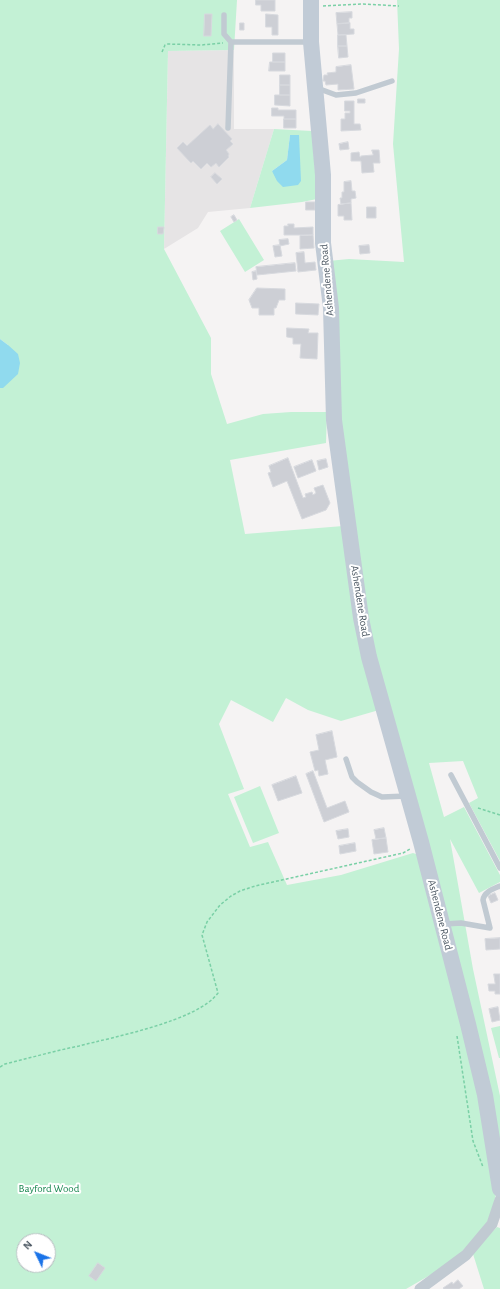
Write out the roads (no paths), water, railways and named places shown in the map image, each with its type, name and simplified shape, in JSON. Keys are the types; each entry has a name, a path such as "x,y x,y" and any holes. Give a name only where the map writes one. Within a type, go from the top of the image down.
{"street":[{"name":"Ashendene Road","path":"311,4 311,42 323,175 323,243 332,338 333,402 336,440 361,618 368,649 421,842 485,1095 500,1189"},
{"path":"420,1289 466,1255 496,1224 500,1200"}],"lane":[{"path":"224,15 224,34 231,42 228,128"},
{"path":"231,42 311,42"},
{"path":"315,88 336,95 356,93 392,80"},
{"path":"346,759 352,777 371,792 382,796 408,796"},
{"path":"451,775 500,868"},
{"path":"442,924 461,924 490,928 483,896 500,886"}],"water":[{"path":"290,135 299,135 301,181 298,185 283,187 277,181 272,171 287,160"},
{"path":"0,339 18,354 20,363 18,374 3,388 0,388"}],"park label":[{"name":"Bayford Wood","path":"49,1189"}]}
